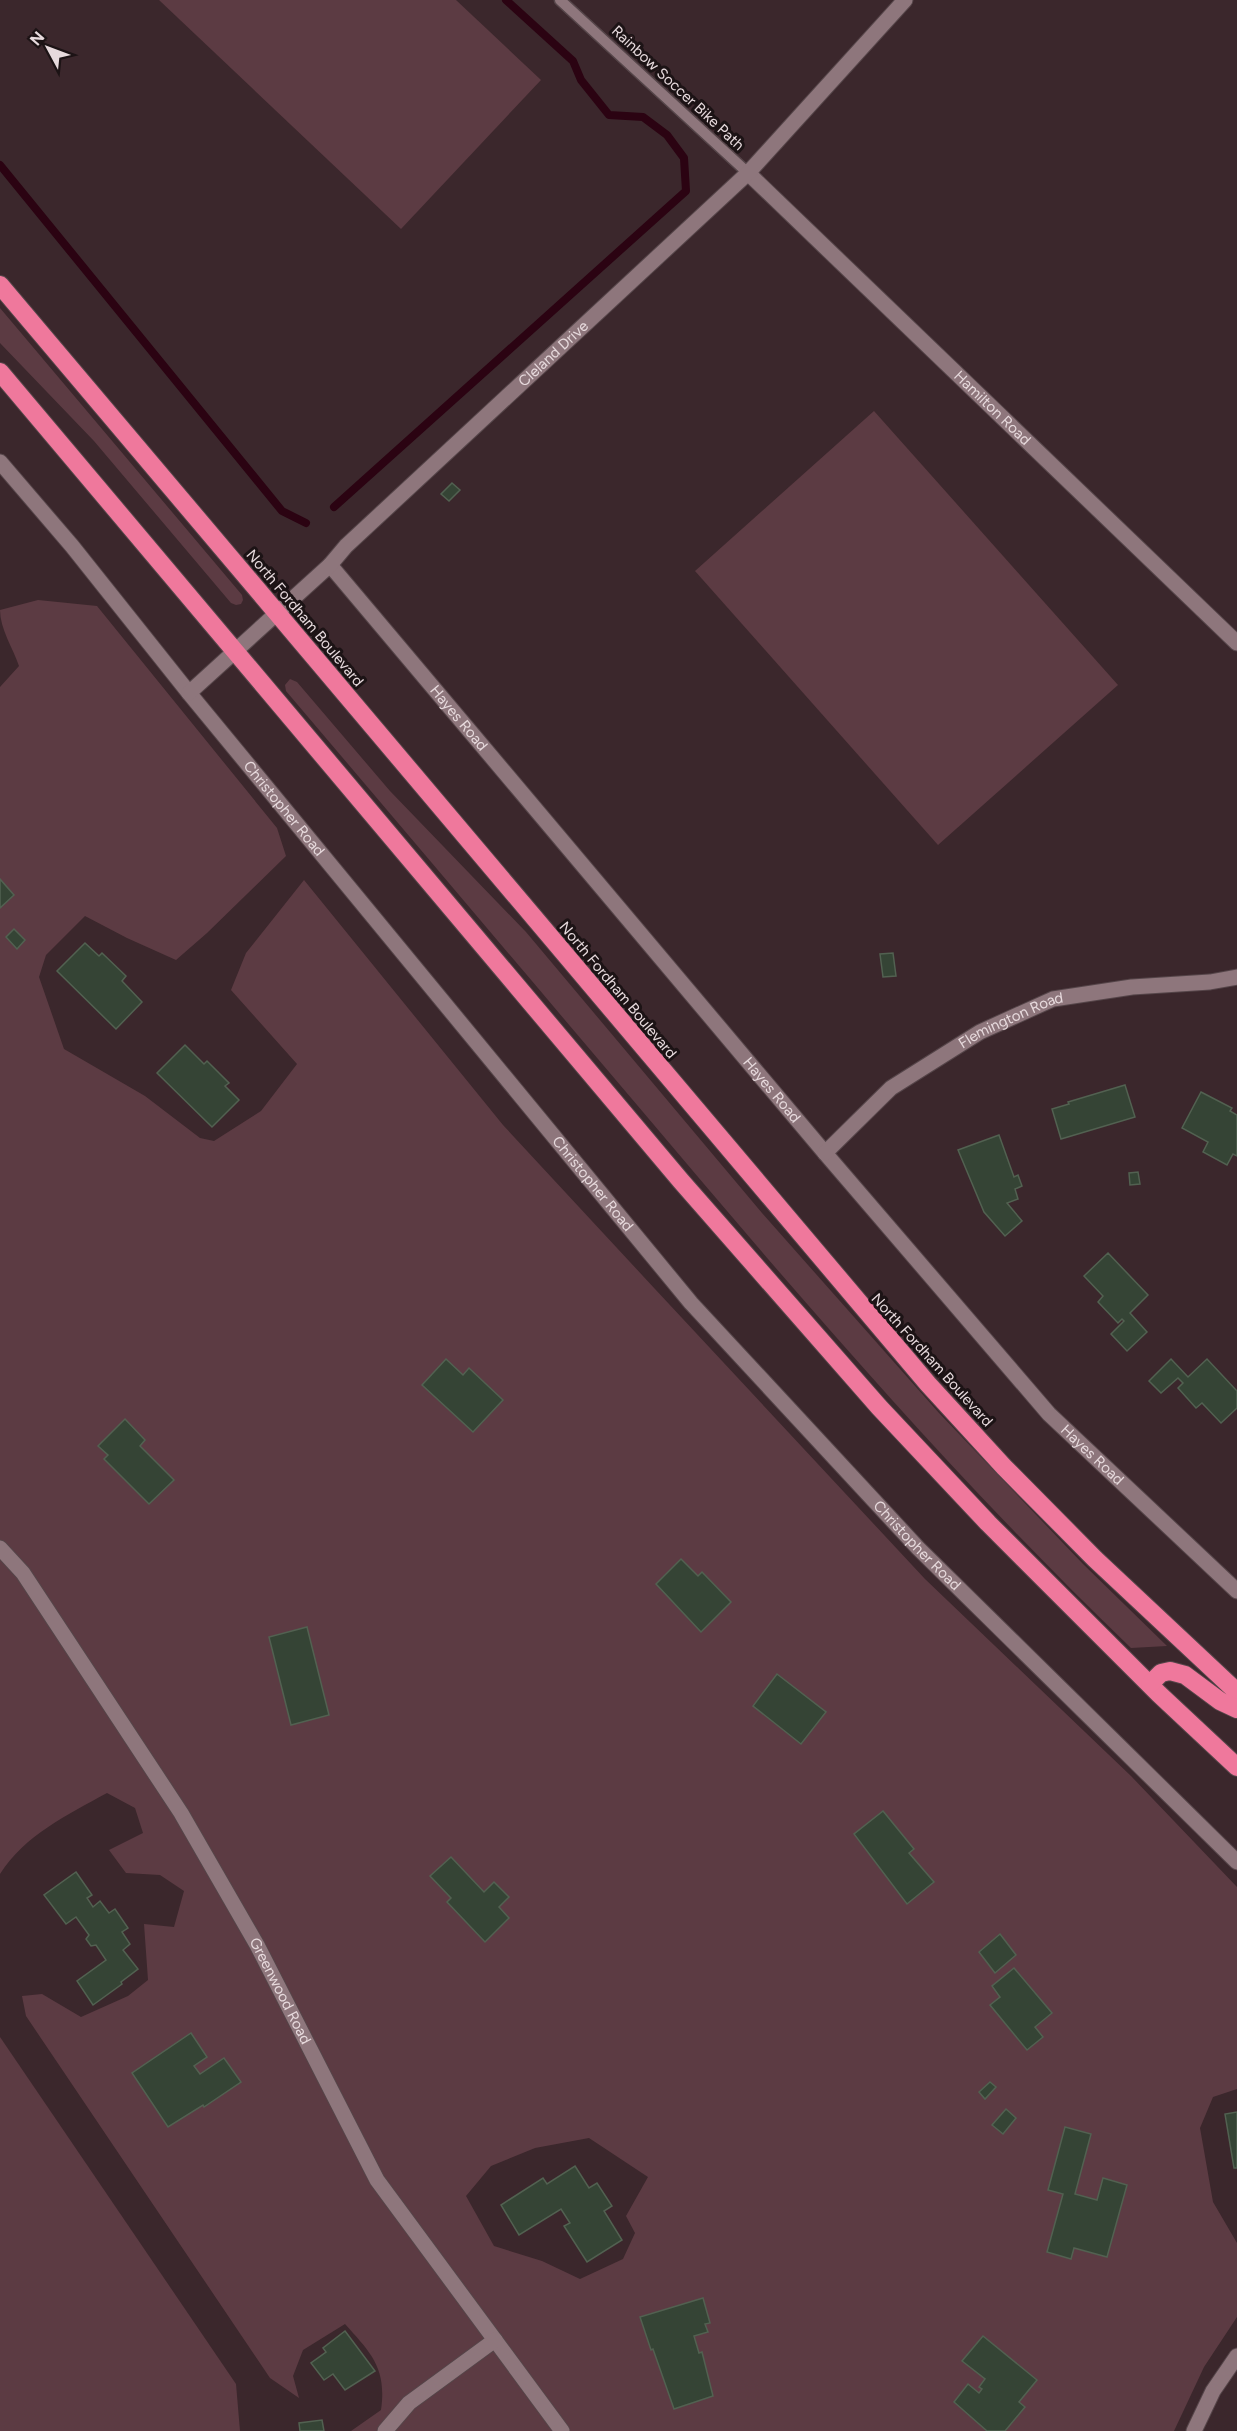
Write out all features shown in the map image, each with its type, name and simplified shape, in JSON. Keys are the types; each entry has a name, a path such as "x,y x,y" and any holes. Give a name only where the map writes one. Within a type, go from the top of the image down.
{"highway":[{"name":"North Fordham Boulevard","path":"0,285 928,1384 1004,1467 1095,1559 1237,1692"},
{"path":"0,372 681,1181 817,1337 988,1524 1237,1767"},
{"path":"1150,1684 1161,1673 1170,1671 1185,1675 1220,1701 1237,1709"}],"street":[{"name":"Cleland Drive","path":"189,693 330,565 354,538 748,173 905,0"},
{"name":"Hamilton Road","path":"748,173 1237,643"},
{"name":"Christopher Road","path":"0,462 72,546 189,693 691,1303 918,1548 1237,1862"},
{"name":"Hayes Road","path":"330,565 825,1153 1050,1414 1237,1590"},
{"name":"Flemington Road","path":"825,1153 891,1088 980,1032 1053,999 1132,987 1210,982 1237,977"},
{"name":"Greenwood Road","path":"0,1548 23,1573 181,1813 257,1945 377,2180 562,2431"},
{"path":"385,2431 409,2403 495,2340"},
{"path":"1194,2431 1213,2391 1237,2356"}],"lane":[{"name":"Rainbow Soccer Bike Path","path":"560,0 748,173"}],"shaded area":[{"path":"159,0 456,0 541,80 401,229"},
{"path":"0,308 242,595 241,604 231,603 94,441 0,343"},
{"path":"874,411 1118,685 938,845 695,571"},
{"path":"38,600 97,606 277,828 286,856 176,960 85,916 46,955 39,977 64,1049 145,1096 200,1138 214,1141 261,1111 297,1064 231,990 246,953 304,880 503,1125 925,1579 1131,1776 1237,1887 1237,2089 1213,2097 1200,2128 1213,2202 1237,2243 1237,2317 1204,2367 1174,2431 351,2431 381,2410 382,2383 379,2372 362,2344 345,2324 303,2350 293,2376 299,2398 270,2378 26,2016 22,1996 42,1994 81,2017 128,1996 148,1980 144,1924 174,1927 184,1891 160,1875 126,1873 109,1850 143,1833 135,1808 107,1793 62,1818 34,1837 10,1860 0,1874 0,687 19,666 4,631 0,610","holes":["589,2138 648,2177 626,2216 635,2233 623,2259 580,2279 542,2261 494,2246 466,2196 491,2166 535,2148"]},
{"path":"290,679 297,682 390,791 526,932 762,1213 939,1413 1083,1564 1167,1646 1131,1648 1003,1519 880,1386 702,1181 286,691 285,685"},
{"path":"0,2037 236,2384 240,2431 0,2431"}],"building":[{"path":"452,483 460,490 449,501 441,494"},
{"path":"0,879 14,895 0,908"},
{"path":"14,929 25,940 17,949 6,937"},
{"path":"85,943 99,956 102,953 126,976 122,981 142,1002 116,1029 57,971"},
{"path":"893,953 896,976 883,977 880,954"},
{"path":"185,1045 204,1064 207,1061 229,1083 225,1086 239,1100 212,1127 157,1073"},
{"path":"1125,1085 1135,1117 1061,1139 1052,1109"},
{"path":"1201,1092 1232,1108 1230,1111 1237,1115 1237,1156 1233,1154 1227,1165 1203,1152 1208,1142 1182,1128"},
{"path":"999,1135 1014,1177 1018,1175 1022,1186 1015,1189 1018,1199 1007,1203 1022,1221 1005,1236 984,1212 958,1150"},
{"path":"1138,1172 1140,1184 1130,1185 1129,1173"},
{"path":"1108,1253 1148,1295 1130,1313 1147,1332 1127,1351 1111,1334 1124,1321 1122,1319 1118,1323 1098,1302 1103,1296 1084,1276"},
{"path":"446,1359 463,1375 469,1368 503,1400 473,1432 422,1385"},
{"path":"1171,1359 1188,1377 1207,1359 1237,1391 1237,1408 1221,1423 1202,1403 1196,1408 1178,1388 1183,1383 1178,1378 1161,1393 1149,1381"},
{"path":"125,1419 145,1440 140,1446 174,1480 149,1504 104,1459 108,1455 98,1446"},
{"path":"681,1559 698,1576 702,1572 731,1602 701,1632 656,1584"},
{"path":"307,1627 329,1715 291,1725 269,1637"},
{"path":"777,1674 826,1712 801,1744 753,1706"},
{"path":"883,1811 914,1849 909,1853 934,1882 907,1904 854,1834"},
{"path":"451,1857 484,1892 494,1882 509,1897 499,1907 509,1918 485,1942 447,1902 451,1898 430,1876"},
{"path":"76,1872 92,1895 87,1898 93,1907 100,1901 109,1913 115,1909 128,1928 122,1932 130,1944 123,1950 138,1969 93,2005 77,1981 106,1960 96,1945 91,1946 86,1939 89,1935 76,1917 66,1924 44,1895"},
{"path":"1000,1934 1016,1955 995,1973 979,1952"},
{"path":"1014,1968 1052,2013 1035,2027 1043,2037 1027,2050 990,2005 1000,1997 992,1986"},
{"path":"191,2033 207,2057 194,2066 200,2074 224,2058 241,2082 204,2107 203,2105 168,2127 132,2073"},
{"path":"990,2082 996,2087 985,2099 979,2092"},
{"path":"1006,2109 1016,2118 1003,2134 992,2125"},
{"path":"1237,2112 1237,2168 1234,2168 1225,2114"},
{"path":"1065,2127 1091,2134 1075,2194 1097,2200 1103,2178 1127,2185 1107,2257 1074,2248 1071,2259 1047,2252 1063,2194 1048,2190"},
{"path":"575,2166 589,2188 597,2183 612,2206 604,2211 622,2240 587,2262 564,2226 570,2223 561,2209 519,2235 501,2205 543,2178 547,2184"},
{"path":"703,2298 710,2323 705,2324 708,2332 694,2336 699,2353 702,2352 713,2396 674,2409 640,2317"},
{"path":"345,2331 375,2371 345,2390 333,2374 324,2380 311,2363 326,2352 323,2348"},
{"path":"983,2336 1037,2380 1019,2402 1025,2407 1005,2431 987,2431 954,2402 968,2384 979,2393 982,2389 979,2387 985,2379 962,2361"},
{"path":"322,2420 324,2431 300,2431 299,2423"}],"waterway":[{"path":"334,507 686,191 684,158 667,135 643,117 609,115 581,80 573,61 506,0"},
{"path":"0,165 282,511 306,523"}]}
